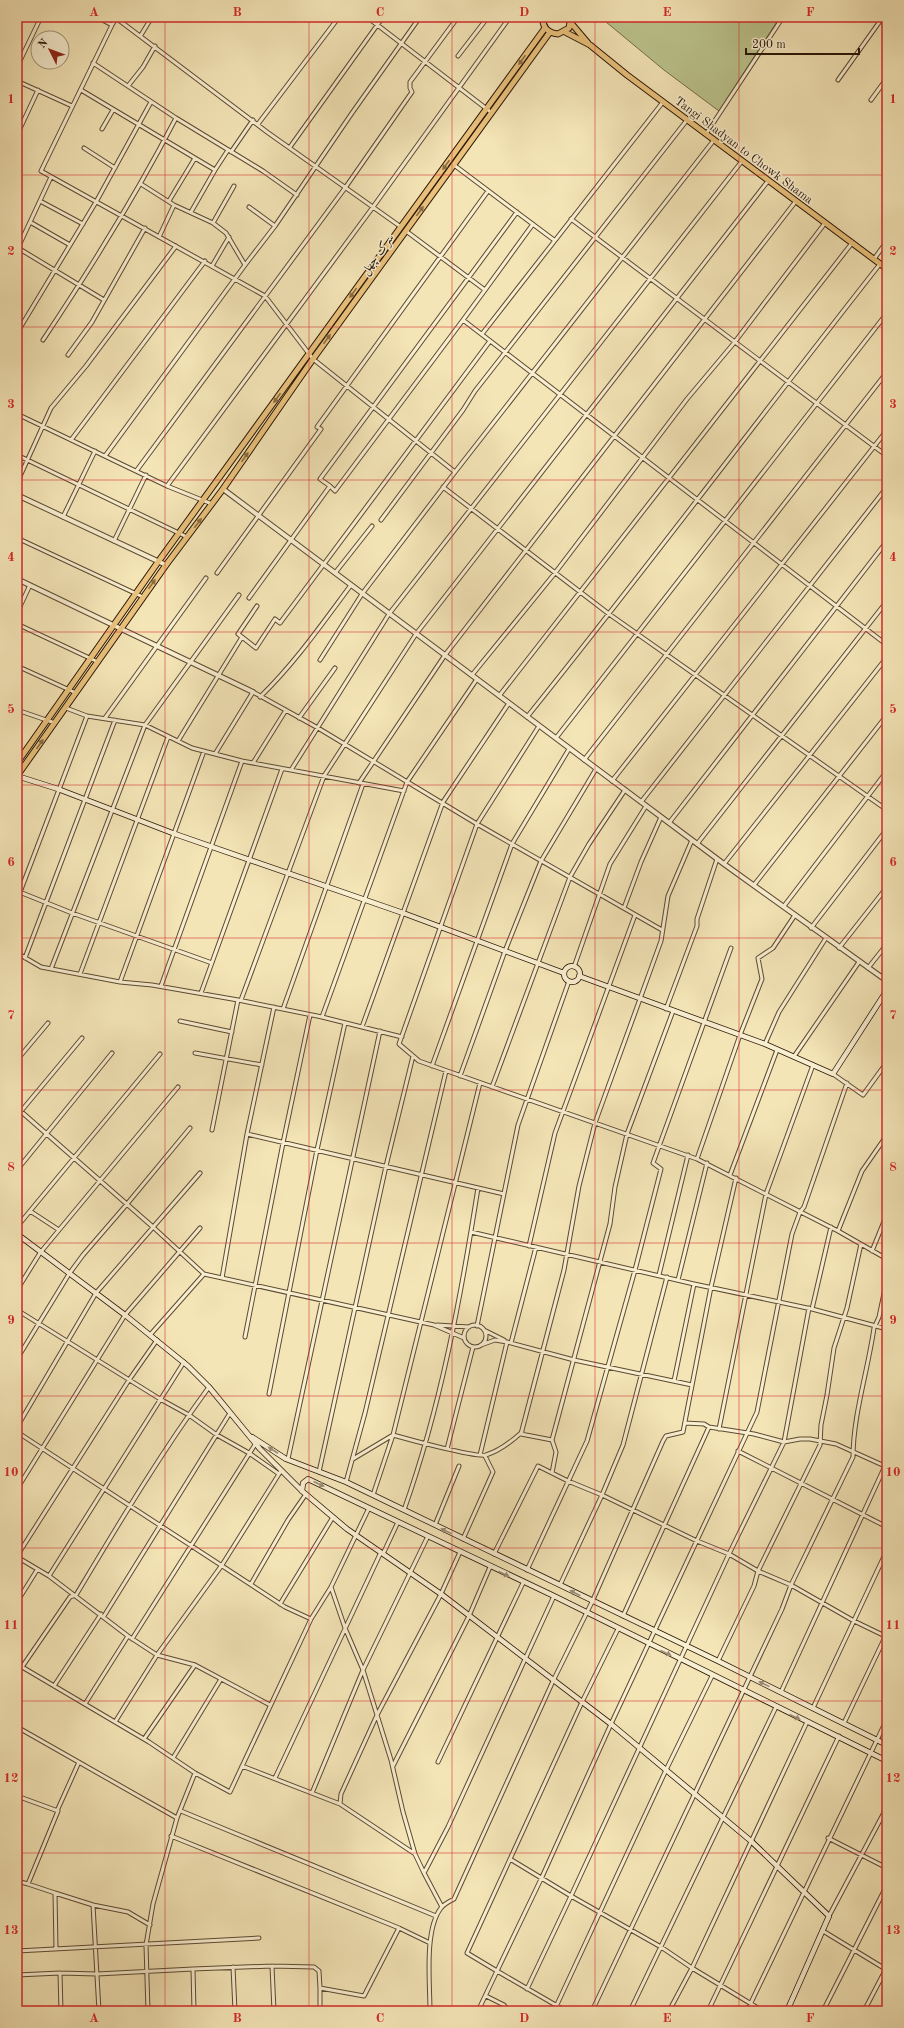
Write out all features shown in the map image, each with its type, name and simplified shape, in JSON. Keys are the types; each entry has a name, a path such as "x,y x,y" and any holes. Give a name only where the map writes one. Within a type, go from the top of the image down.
{"main road":[{"path":"543,17 545,28 550,32 558,34 565,32 573,19 590,45"},
{"path":"17,762 158,562 545,28"},
{"name":"سرک چهل","path":"17,776 122,629 143,597 223,489 313,359 550,32"},
{"path":"565,32 590,45"},
{"name":"Tangi Shadyan to Chowk Shama","path":"590,45 663,102 887,269"},
{"path":"17,776 58,789 175,834 211,845 403,913 564,973"},
{"path":"564,973 568,968 574,967 579,972 579,976"},
{"path":"564,973 564,977 569,982 575,981 579,976"},
{"path":"579,976 765,1044 833,1074 887,990"},
{"path":"17,1234 40,1253 126,1315 184,1362 209,1388 280,1473 355,1535 441,1594 611,1724 695,1794 722,1819 751,1841 829,1916 787,2011"},
{"path":"247,1433 288,1459 346,1482 526,1570 560,1585 592,1602 718,1661 887,1745"},
{"path":"304,1493 303,1483 308,1479 523,1583 554,1596 586,1614 806,1722 838,1736 887,1762"}],"street":[{"path":"17,67 41,17"},
{"path":"98,17 112,25"},
{"path":"455,472 313,359 265,296 41,170 116,17 290,148 401,227 485,290"},
{"path":"141,35 152,17"},
{"path":"258,124 339,17"},
{"path":"367,17 492,113"},
{"path":"290,148 382,17"},
{"path":"105,456 244,265 275,226 420,17"},
{"path":"137,470 345,188 412,92 410,82 458,17"},
{"path":"458,56 488,17"},
{"path":"167,486 373,207 458,87 510,17"},
{"path":"706,134 783,17"},
{"path":"838,80 883,17 887,20"},
{"path":"128,86 143,67 155,46"},
{"path":"93,63 176,118 263,171 297,195"},
{"path":"871,100 887,78"},
{"path":"17,81 72,106"},
{"path":"17,135 38,90"},
{"path":"81,90 112,110 215,170"},
{"path":"20,328 96,202 151,102"},
{"path":"482,334 663,102"},
{"path":"102,129 112,110"},
{"path":"43,340 80,285 122,216 176,118"},
{"path":"191,212 215,170 253,120"},
{"path":"381,520 475,391 687,120"},
{"path":"320,660 362,594 455,472 533,374 714,140"},
{"path":"84,148 115,168"},
{"path":"169,201 195,158"},
{"path":"291,770 389,614 470,508 742,161"},
{"path":"454,165 554,240"},
{"path":"51,177 18,249 56,270 104,300"},
{"path":"212,1130 226,1059 240,1000 324,776 416,634 768,181"},
{"path":"141,184 174,205 213,223 226,233 244,265"},
{"path":"213,223 234,186"},
{"path":"217,574 321,430 317,427 346,386 488,191"},
{"path":"40,201 83,224"},
{"path":"283,1009 361,784 374,762 445,655 613,436 796,202"},
{"path":"159,237 174,205"},
{"path":"249,207 275,226"},
{"path":"517,212 320,479 335,491 533,224"},
{"path":"571,219 734,343 887,456"},
{"path":"30,222 70,245"},
{"path":"472,676 555,573 642,457 687,399 734,343 825,223"},
{"path":"68,355 92,322 145,228"},
{"path":"212,266 229,237"},
{"path":"874,259 887,241"},
{"path":"498,696 581,592 852,242"},
{"path":"17,483 51,408 86,366 176,246"},
{"path":"71,440 205,261"},
{"path":"527,717 609,614 787,382 880,264"},
{"path":"556,738 887,313"},
{"path":"463,320 887,645"},
{"path":"257,606 238,634 256,648 275,619 280,623 490,341"},
{"path":"584,760 887,372"},
{"path":"17,414 137,470 167,486 212,504"},
{"path":"612,781 887,430"},
{"path":"63,517 95,451"},
{"path":"17,455 188,536"},
{"path":"114,541 146,475"},
{"path":"249,598 330,486"},
{"path":"444,487 609,614 887,810"},
{"path":"641,802 887,487"},
{"path":"223,489 717,859 784,906 811,928 887,981"},
{"path":"17,495 166,565"},
{"path":"335,573 372,526"},
{"path":"17,538 143,597"},
{"path":"669,823 887,541"},
{"path":"105,718 206,578"},
{"path":"17,579 114,626 192,661 253,692 318,728 443,802 477,824 662,930"},
{"path":"17,613 30,585"},
{"path":"260,697 307,645 351,585"},
{"path":"51,969 145,725 239,595"},
{"path":"697,844 887,600"},
{"path":"17,624 98,662"},
{"path":"178,742 218,674 242,637"},
{"path":"724,864 887,657"},
{"path":"17,666 76,693"},
{"path":"299,718 335,668"},
{"path":"322,1017 407,782 477,680"},
{"path":"215,754 253,692"},
{"path":"362,1027 443,802 508,703"},
{"path":"66,708 87,716 145,725 178,742 204,751 242,761 404,791"},
{"path":"253,763 286,710"},
{"path":"17,711 55,723"},
{"path":"754,885 887,715"},
{"path":"17,900 19,891 87,716"},
{"path":"25,958 115,720"},
{"path":"540,726 477,824 399,1044 419,1061 432,1066 697,1158 831,1227 887,1259"},
{"path":"80,974 168,737"},
{"path":"432,1066 512,844 569,749"},
{"path":"120,982 204,751"},
{"path":"161,986 242,761"},
{"path":"202,993 282,768"},
{"path":"460,1076 505,951 541,861 596,769"},
{"path":"784,906 887,771"},
{"path":"492,1087 537,962 570,877 589,844 625,790"},
{"path":"574,967 610,864 646,806"},
{"path":"624,908 641,862 661,817"},
{"path":"811,928 887,829"},
{"path":"352,1459 393,1435 447,1449 484,1456 509,1444 522,1432 541,1351 564,1270 579,1186 595,1123 661,942 662,930 668,907 668,896 692,840"},
{"path":"666,1008 697,926 697,919 717,859"},
{"path":"839,948 887,887"},
{"path":"19,891 72,913 212,963"},
{"path":"529,1246 555,1132 607,986 635,915"},
{"path":"697,1158 740,1035 762,979 758,958 773,948 795,915"},
{"path":"765,1044 779,1012 826,938"},
{"path":"868,968 887,944"},
{"path":"526,1570 587,1441 635,1270 661,1169 653,1163 731,948"},
{"path":"17,953 41,967 120,982 161,986 240,1000 322,1017 402,1037"},
{"path":"795,1056 859,962"},
{"path":"477,1326 518,1125 569,982"},
{"path":"222,1278 247,1134 274,1007"},
{"path":"552,1473 556,1452 552,1440 610,1224 615,1187 627,1134 673,1011"},
{"path":"245,1337 310,1015"},
{"path":"180,1021 232,1032"},
{"path":"17,1060 48,1023"},
{"path":"269,1394 317,1150 345,1023"},
{"path":"288,1459 380,1032"},
{"path":"17,1116 82,1038"},
{"path":"730,1175 777,1050"},
{"path":"17,1170 112,1053"},
{"path":"195,1053 262,1065"},
{"path":"17,1227 160,1054"},
{"path":"319,1472 386,1166 413,1056"},
{"path":"833,1074 863,1095 887,1062"},
{"path":"719,1429 766,1194 813,1065"},
{"path":"346,1482 388,1315 446,1071"},
{"path":"373,1496 393,1435 480,1083"},
{"path":"478,2011 542,1877 611,1724 757,1412 792,1234 800,1212 804,1207 847,1083"},
{"path":"17,1290 40,1253 178,1087"},
{"path":"17,1108 74,1159 128,1204 204,1274 421,1323 469,1327 477,1326 509,1342"},
{"path":"17,1359 40,1324 69,1274 83,1255 128,1204 190,1128"},
{"path":"247,1134 504,1194"},
{"path":"838,1231 862,1171 887,1135"},
{"path":"659,1276 688,1155"},
{"path":"678,1280 707,1163"},
{"path":"17,1427 96,1293 200,1173"},
{"path":"430,2011 430,1943 436,1916 442,1906 454,1899 553,1681 592,1602 663,1441 666,1436 682,1433 711,1287 736,1178"},
{"path":"404,1510 426,1444 454,1326 478,1188"},
{"path":"30,1211 59,1230"},
{"path":"872,1250 887,1214"},
{"path":"527,1989 572,1896 639,1747 681,1660 729,1554 784,1442 811,1308 831,1227"},
{"path":"17,1489 126,1315 200,1228"},
{"path":"471,1232 694,1284 811,1308 887,1329"},
{"path":"718,1661 754,1586 758,1571 820,1445 821,1425 834,1348 861,1244"},
{"path":"480,1455 509,1342 536,1247"},
{"path":"150,1335 204,1274"},
{"path":"560,1585 602,1495 622,1445 667,1277"},
{"path":"592,2011 782,1609 791,1585 853,1457 855,1427 874,1326 878,1323 887,1278"},
{"path":"674,1381 694,1284"},
{"path":"17,1310 160,1399 189,1415 280,1473 222,1565 157,1655 115,1722"},
{"path":"434,1325 464,1338 466,1342 473,1347 495,1340 509,1342 574,1360 692,1385"},
{"path":"464,1338 466,1330 469,1327"},
{"path":"481,1345 485,1338 484,1330"},
{"path":"157,1340 72,1468 17,1557 49,1576 132,1639 157,1655 194,1665 270,1705"},
{"path":"447,1449 473,1347"},
{"path":"49,1576 184,1362"},
{"path":"22,1667 70,1597 76,1595 130,1506 189,1415 209,1388"},
{"path":"54,1686 102,1615 230,1413"},
{"path":"685,1423 704,1424 709,1427 747,1433 784,1442 800,1438 836,1444 886,1466"},
{"path":"623,1616 709,1427"},
{"path":"17,1432 191,1544 280,1604 311,1619"},
{"path":"522,1432 521,1434 552,1440"},
{"path":"132,1639 256,1443"},
{"path":"738,1451 887,1527"},
{"path":"781,1692 862,1514 886,1466 887,1453"},
{"path":"463,1539 493,1472 484,1456"},
{"path":"435,1525 459,1466"},
{"path":"494,1554 538,1466 568,1481 602,1495 664,1526 729,1554 758,1571 791,1585 854,1621 886,1635 844,1723"},
{"path":"251,1584 304,1493"},
{"path":"17,1664 144,1739 195,1773 230,1792 311,1619 331,1587 369,1508"},
{"path":"280,1604 333,1517"},
{"path":"275,1778 345,1628 398,1522"},
{"path":"312,1792 363,1670 428,1536"},
{"path":"813,1708 887,1550"},
{"path":"340,1804 341,1794 378,1715 441,1594 460,1552"},
{"path":"393,1766 469,1616 490,1567"},
{"path":"17,1602 37,1570"},
{"path":"438,1762 496,1637 523,1583"},
{"path":"331,1587 345,1628 363,1670 378,1715 393,1766 403,1812 415,1854 442,1906"},
{"path":"424,1873 448,1827 554,1596"},
{"path":"566,2011 467,1953 582,1702 618,1629"},
{"path":"85,1704 128,1636"},
{"path":"144,1739 194,1665"},
{"path":"554,2011 666,1770 712,1676"},
{"path":"173,1758 221,1679"},
{"path":"630,2011 776,1707"},
{"path":"747,2011 828,1838 878,1740 887,1719"},
{"path":"669,2011 692,1968 806,1722"},
{"path":"17,1727 177,1818"},
{"path":"708,2011 838,1736"},
{"path":"28,1884 57,1811 79,1762"},
{"path":"242,1766 340,1804 415,1854"},
{"path":"148,2011 146,1945 153,1904 171,1836 195,1773"},
{"path":"17,1796 57,1811"},
{"path":"829,1916 887,1807"},
{"path":"180,1811 436,1916"},
{"path":"171,1836 399,1928 430,1943"},
{"path":"828,1838 887,1868"},
{"path":"510,1859 542,1877 599,1913 661,1947 692,1968 763,2011"},
{"path":"17,1881 93,1905 128,1912 150,1925"},
{"path":"823,2011 887,1885"},
{"path":"55,1893 56,1949"},
{"path":"93,1905 99,2011"},
{"path":"320,1988 364,1996 399,1928"},
{"path":"823,1931 887,1969 864,2011"},
{"path":"17,1932 18,1951 259,1938"},
{"path":"272,1966 274,2011"},
{"path":"19,2011 18,1975 60,1973 97,1974 272,1966 317,1968 319,1971 320,2011"},
{"path":"233,1967 235,2011"},
{"path":"193,1969 194,2011"},
{"path":"60,1973 61,2011"},
{"path":"486,1996 504,2005 508,2011"}],"green space":[{"path":"600,17 780,17 719,111 664,70"}]}
